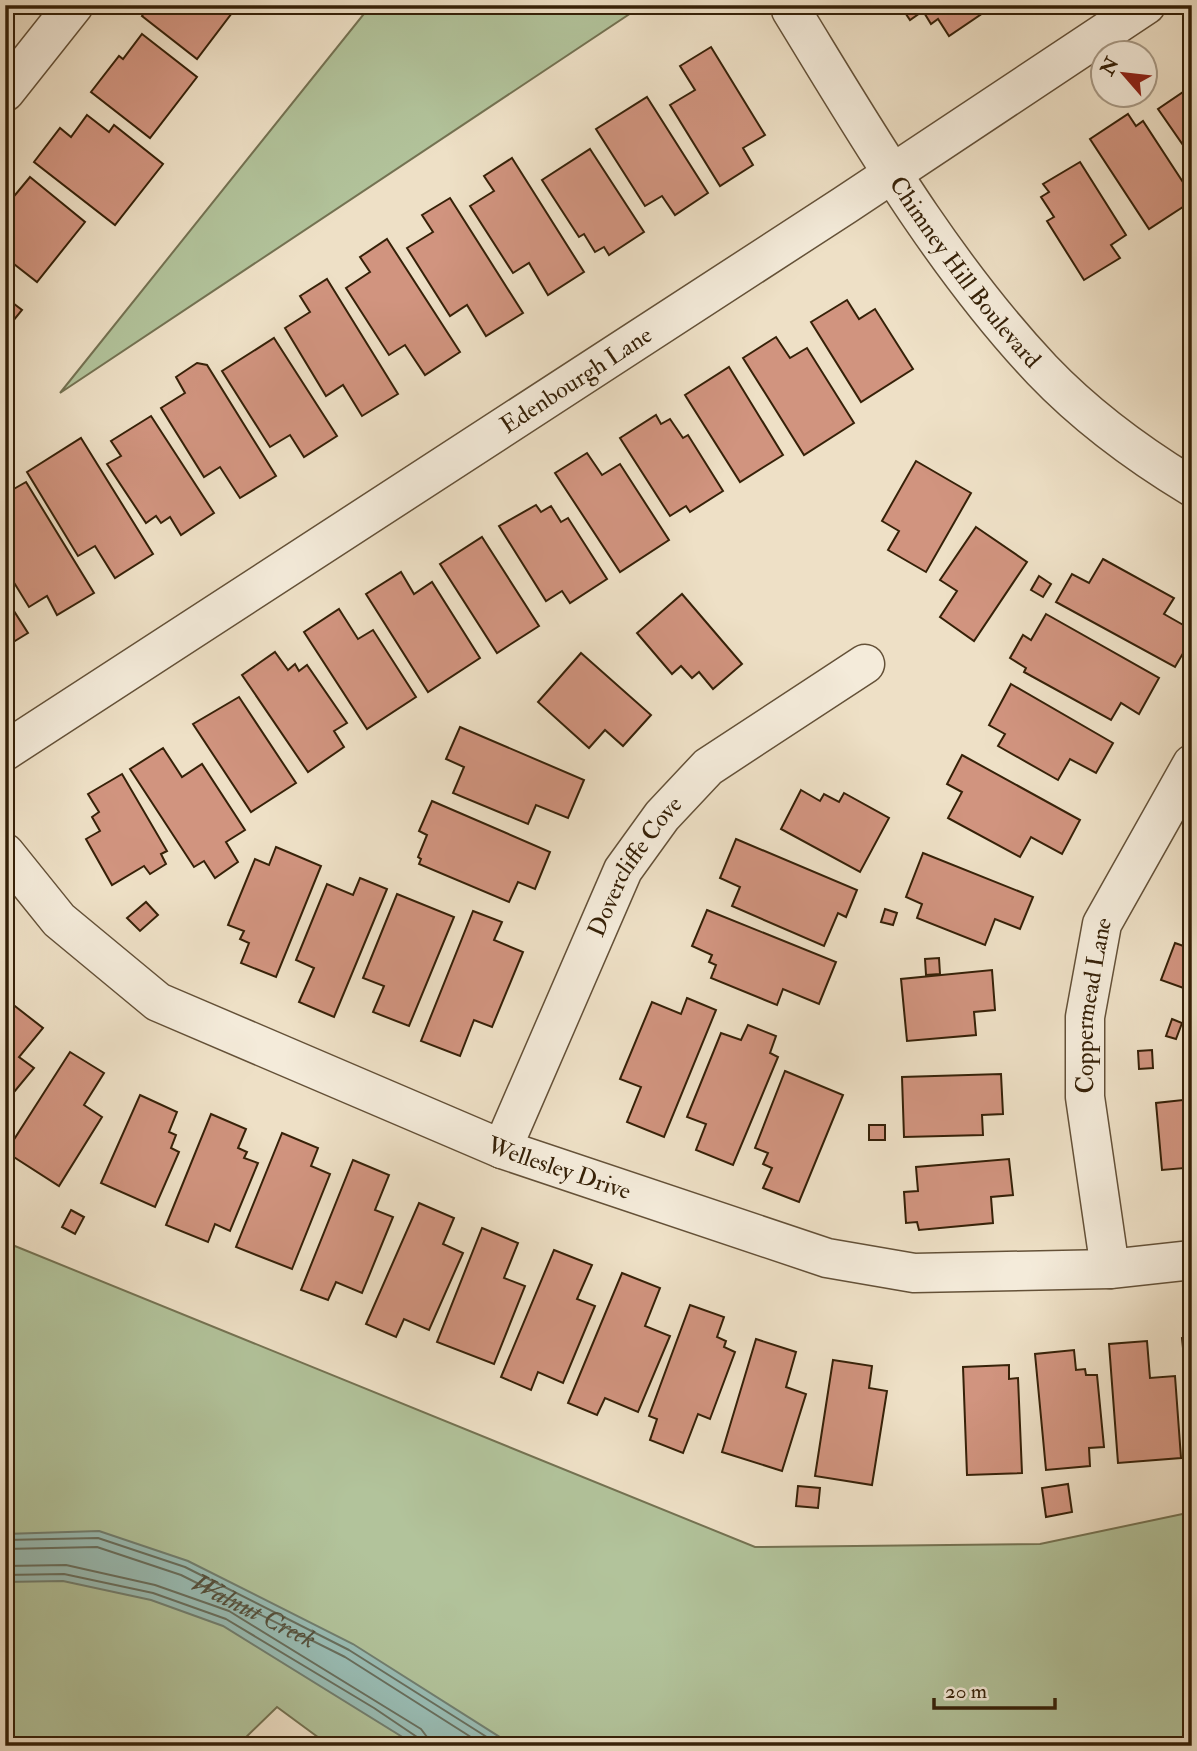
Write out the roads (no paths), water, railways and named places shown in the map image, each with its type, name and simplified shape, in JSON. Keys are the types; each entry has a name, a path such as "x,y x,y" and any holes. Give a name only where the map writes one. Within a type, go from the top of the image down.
{"street":[{"path":"5,92 74,5"},
{"name":"Edenbourgh Lane","path":"5,751 892,174 1146,5"},
{"name":"Chimney Hill Boulevard","path":"791,10 892,174 986,304 1043,371 1113,433 1192,487"},
{"name":"Dovercliffe Cove","path":"502,1149 623,870 662,816 708,767 865,664"},
{"name":"Coppermead Lane","path":"1110,1269 1085,1097 1086,1017 1102,925 1192,764"},
{"name":"Wellesley Drive","path":"5,853 60,920 158,1002 502,1149 827,1258 914,1273 1110,1269 1192,1260"}],"water":[{"name":"Walnut Creek","path":"99,1531 188,1561 353,1644 514,1746 417,1746 223,1626 151,1600 63,1581 5,1582 5,1534"}]}
